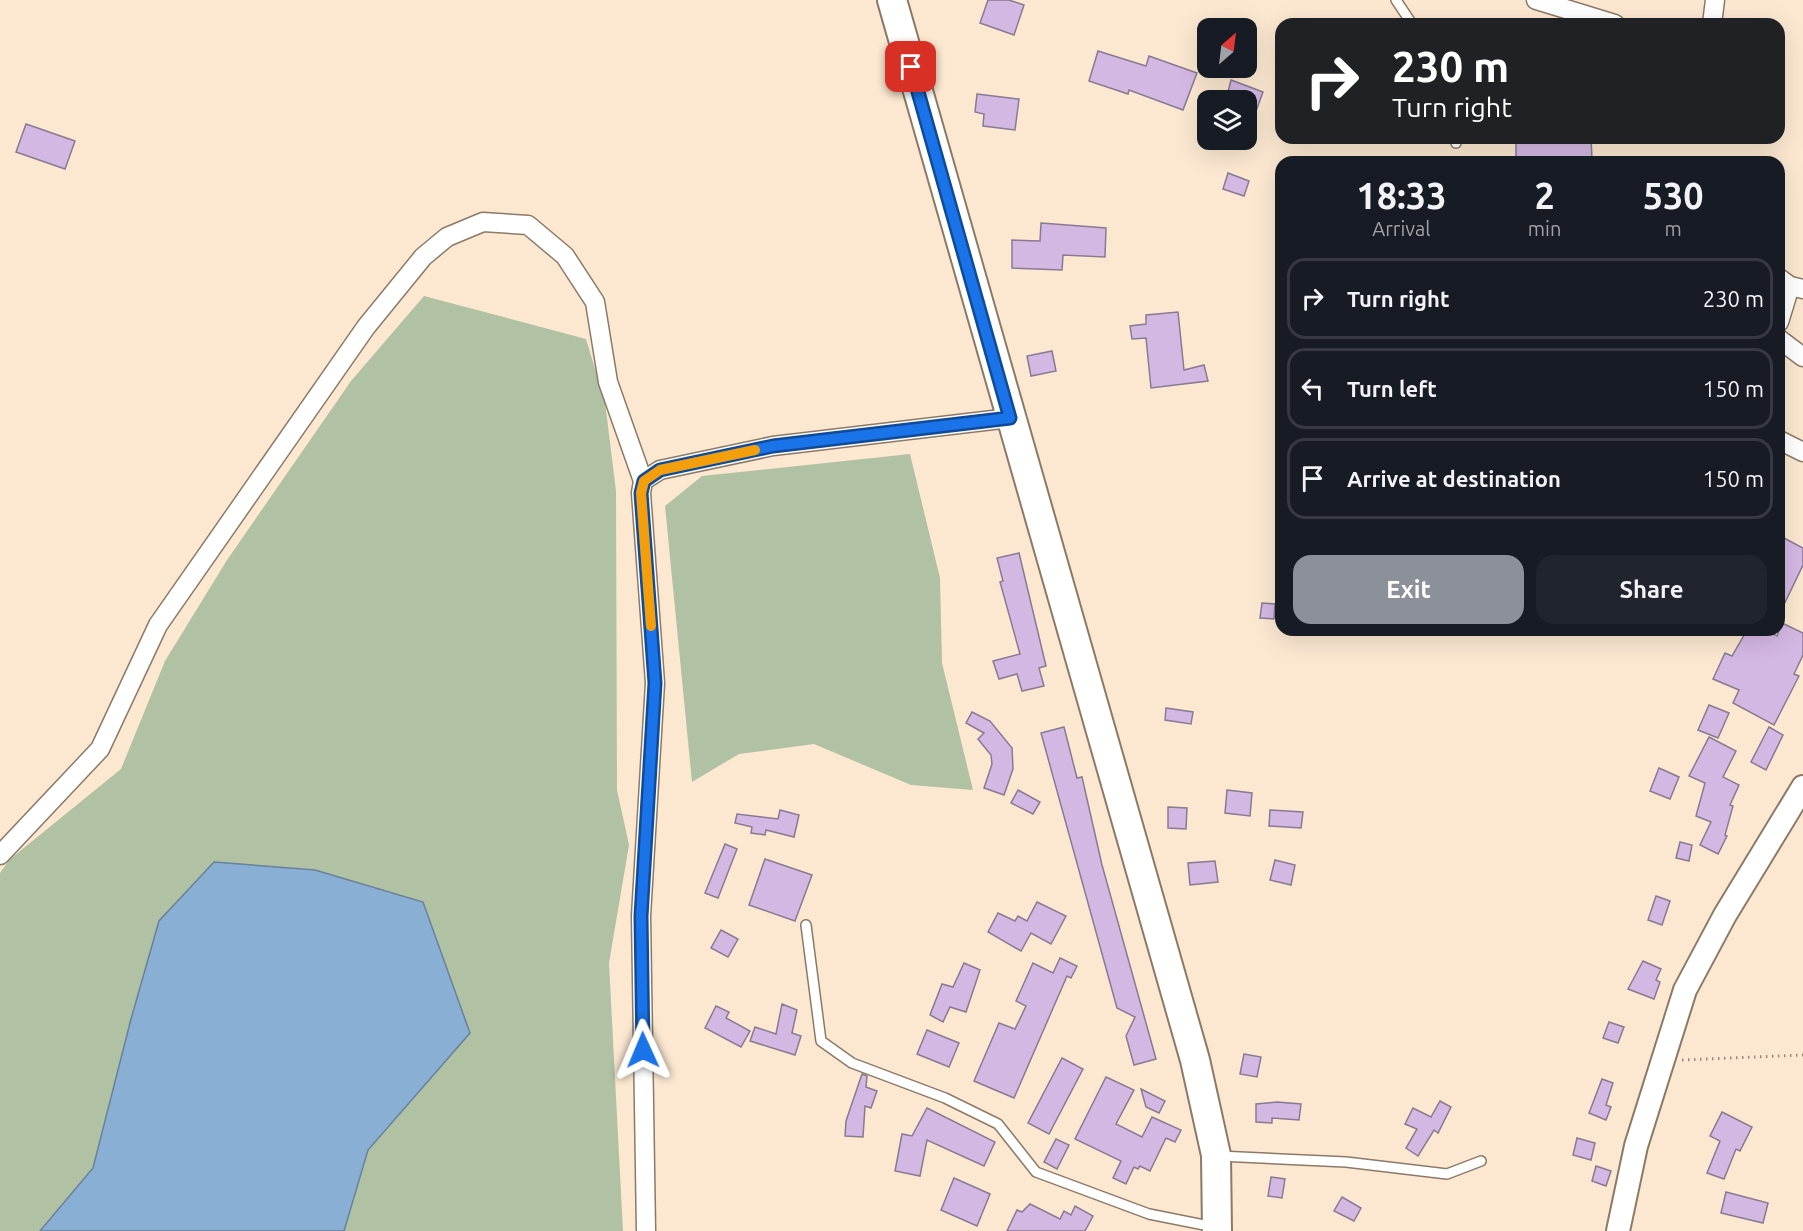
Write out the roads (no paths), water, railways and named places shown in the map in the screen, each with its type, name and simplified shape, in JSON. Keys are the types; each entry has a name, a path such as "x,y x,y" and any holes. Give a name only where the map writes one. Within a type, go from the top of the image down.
{"main road":[{"path":"892,0 1010,418 1196,1060 1216,1155 1216,1229"}],"street":[{"path":"1536,0 1595,18"},
{"path":"1713,18 1715,0"},
{"path":"0,855 100,748 158,625 366,327 423,257 447,237 483,222 528,225 566,256 595,302 608,382 644,481 641,493 655,683 641,916 646,1231"},
{"path":"1785,301 1790,284"},
{"path":"1785,344 1803,357"},
{"path":"644,481 660,470 773,446 1010,418"},
{"path":"1785,443 1803,452"},
{"path":"1618,1231 1636,1146 1685,990 1725,915 1803,787"}],"lane":[{"path":"1396,0 1408,18"},
{"path":"806,925 820,1041 852,1062 945,1098 998,1124 1036,1172 1149,1214 1216,1229"},
{"path":"1216,1155 1346,1162 1447,1174 1482,1161"}],"water":[{"path":"214,862 315,870 423,902 470,1033 368,1150 344,1231 40,1231 93,1168 159,921"}]}
